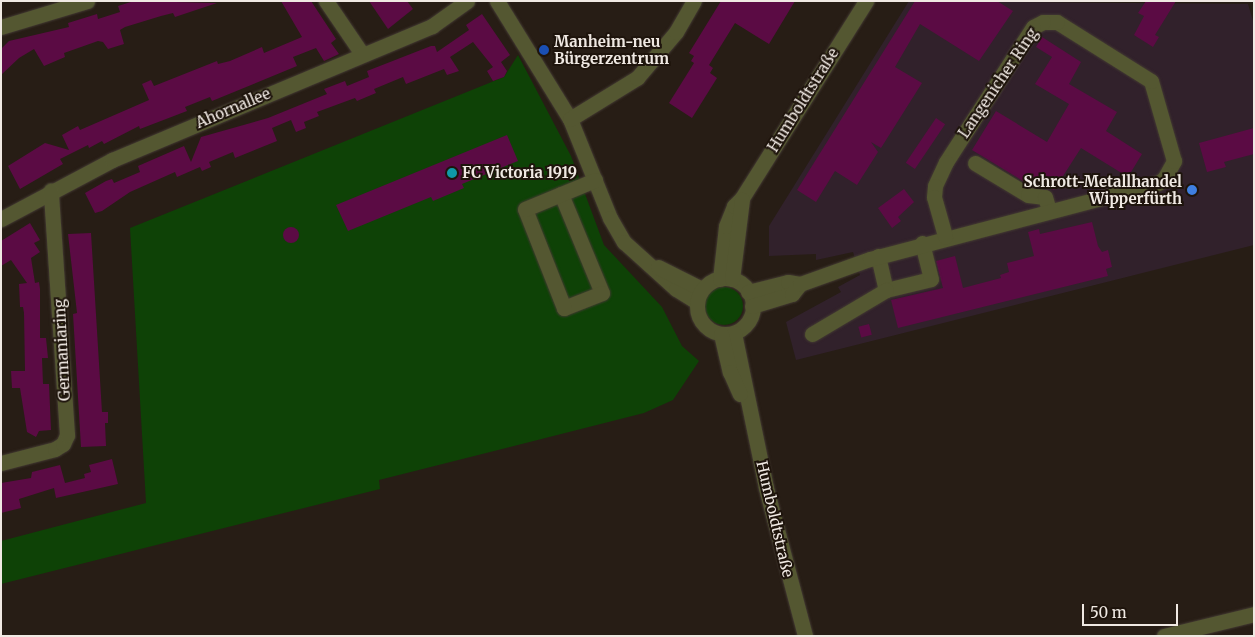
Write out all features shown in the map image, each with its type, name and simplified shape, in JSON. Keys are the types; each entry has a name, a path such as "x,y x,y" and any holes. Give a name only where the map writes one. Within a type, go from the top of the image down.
{"street":[{"path":"1,28 87,1"},
{"path":"326,1 362,54"},
{"name":"Ahornallee","path":"1,219 112,160 432,26 467,1"},
{"path":"497,1 570,119 595,180 624,242 647,263 683,277 700,296 700,319 712,332 728,333 748,322 750,299 726,279 700,296"},
{"path":"570,119 637,78 676,32 694,1"},
{"name":"Humboldtstraße","path":"726,279 726,226 734,206 742,198 866,1"},
{"name":"Langenicher Ring","path":"750,299 792,294 800,284 878,256 945,236 1158,183 1164,179 1174,161 1151,81 1057,22 1043,22 1033,27 946,162 935,186 934,197 945,236"},
{"path":"975,163 1028,196 1045,197 1049,210"},
{"path":"560,194 602,293 564,308 525,209 560,194 595,180"},
{"name":"Germaniaring","path":"1,463 55,449 63,444 67,434 51,191"},
{"path":"812,334 886,290 931,279 922,243"},
{"path":"878,256 886,290"},
{"name":"Humboldtstraße","path":"728,333 730,372 750,416 802,631"},
{"path":"1164,636 1254,614"}],"shaded area":[{"path":"909,1 1248,4 1254,24 1254,245 796,360 786,322 841,292 838,287 860,275 853,252 816,260 816,254 769,256 769,226"}],"green space":[{"path":"518,55 571,156 604,245 662,307 682,346 699,361 673,400 644,413 379,480 380,489 1,584 1,541 146,503 130,228 504,77"},
{"path":"724,287 737,293 743,306 737,319 724,325 711,319 705,306 711,293"}],"building":[{"path":"134,1 217,3 175,17 173,13 125,27 120,30 124,44 108,49 103,42 98,41 64,53 65,57 44,66 34,49 19,58 1,75 1,49 9,41 69,27 68,23 97,14 98,19 120,12 118,6"},
{"path":"281,1 311,1 336,39 331,43 339,54 324,61 316,48 293,57 297,66 212,101 210,97 185,107 187,111 140,129 139,126 104,144 102,141 89,148 88,145 60,159 63,164 20,189 8,166 45,143 69,150 62,135 78,126 80,130 149,100 142,84 151,80 154,86 217,61 218,64 230,61 262,47 264,53 302,37"},
{"path":"369,1 407,1 413,9 388,29"},
{"path":"721,1 795,1 769,44 735,23 709,65 713,68 710,73 717,78 692,118 669,103 694,63 691,61 694,56 689,53"},
{"path":"915,1 997,1 1013,11 979,61 920,24 895,67 922,83 881,148 871,142 878,152 857,185 835,171 816,202 797,190"},
{"path":"1146,1 1176,1 1155,35 1159,37 1153,47 1134,35 1144,16 1138,13"},
{"path":"482,14 510,55 501,62 507,71 504,77 493,81 487,71 493,67 473,42 450,57 459,71 447,75 444,69 406,84 403,77 374,89 376,93 357,101 355,98 317,112 319,116 304,122 306,128 296,132 291,120 272,128 277,141 235,158 233,152 209,162 211,167 202,171 200,167 177,177 175,172 130,192 102,211 95,213 85,193 106,181 112,179 114,183 140,172 138,166 184,146 191,162 201,137 268,118 327,94 324,89 345,81 347,86 369,77 367,71 431,46 435,46 437,52 469,30 466,25"},
{"path":"1042,37 1081,62 1069,84 1117,112 1106,131 1142,154 1128,177 1081,148 1054,190 1036,179 1031,186 972,150 996,111 1047,142 1069,104 1035,84 1052,57 1036,47"},
{"path":"936,118 945,124 915,169 906,163"},
{"path":"1254,128 1254,154 1224,162 1226,167 1207,172 1199,143"},
{"name":"FC Victoria 1919","path":"507,135 518,161 462,184 464,188 433,201 431,197 348,231 336,205"},
{"path":"904,189 914,202 898,217 901,221 892,228 878,208"},
{"path":"1092,222 1098,246 1102,252 1108,250 1112,267 1106,269 1108,276 898,328 891,300 943,288 936,261 955,256 963,288 1001,278 1000,275 1009,272 1007,263 1034,256 1028,232 1039,229 1040,234"},
{"path":"30,223 40,240 34,243 40,252 31,258 35,283 39,282 40,289 40,338 46,338 48,358 42,358 43,384 49,384 51,430 39,431 36,437 27,432 20,388 12,388 11,371 25,371 24,313 23,307 20,307 19,284 27,283 11,260 1,266 1,241"},
{"path":"291,227 297,229 299,235 297,241 291,243 285,241 283,235 285,229"},
{"path":"91,233 102,412 108,412 108,423 105,423 106,446 81,447 73,314 77,313 68,234"},
{"path":"869,324 872,335 861,337 858,327"},
{"path":"112,459 118,484 56,498 54,488 19,499 21,508 1,513 1,483 31,478 32,472 60,465 65,483 85,478 84,474 91,472 89,465"}],"place":[{"name":"Manheim-neu Bürgerzentrum","path":"544,50"},
{"name":"FC Victoria 1919","path":"452,173"},
{"name":"Schrott-Metallhandel Wipperfürth","path":"1192,190"}]}
